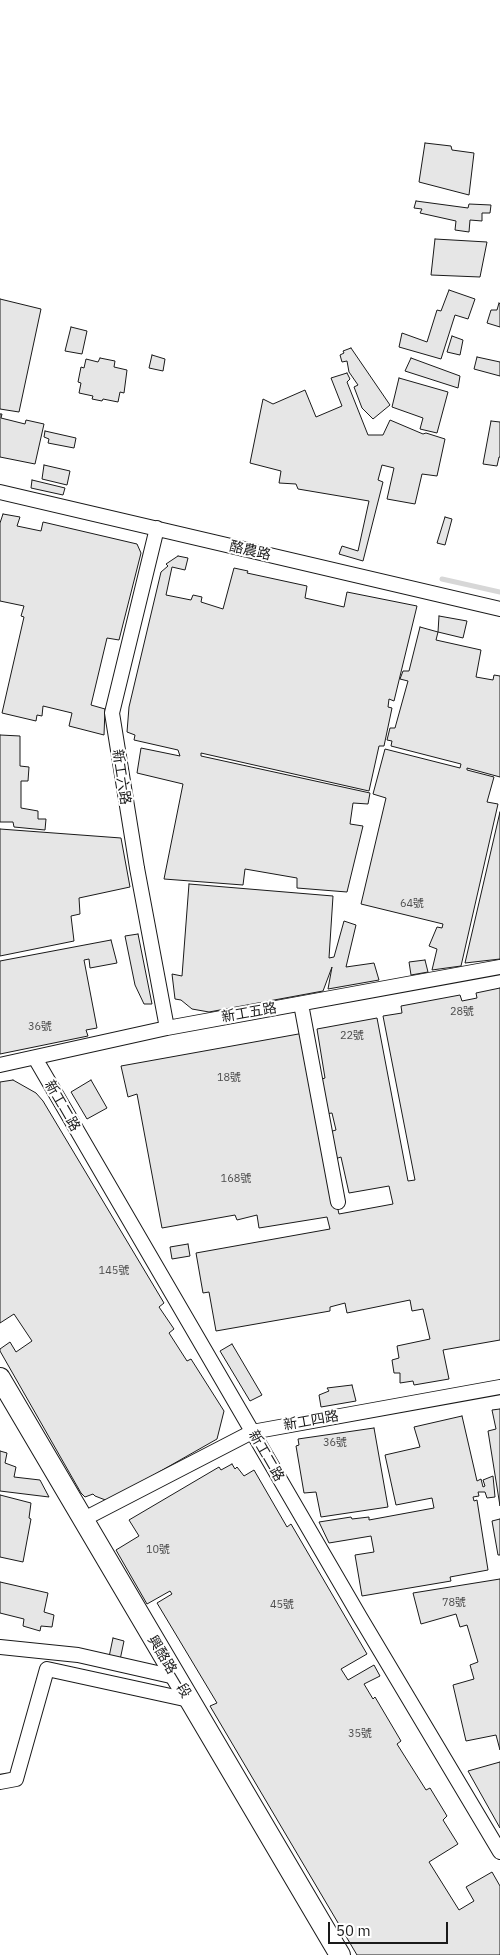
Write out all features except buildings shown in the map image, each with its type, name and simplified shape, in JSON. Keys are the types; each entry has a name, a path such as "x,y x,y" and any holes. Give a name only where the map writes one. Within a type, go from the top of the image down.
{"street":[{"name":"酪農路","path":"0,492 500,609"},
{"name":"新工六路","path":"157,528 112,713 136,868 168,1028"},
{"name":"新工五路","path":"0,1064 168,1028 500,967"},
{"path":"301,1004 338,1202"},
{"name":"新工二路","path":"35,1058 252,1432 500,1852"},
{"name":"興酪路一段","path":"0,1378 340,1955"},
{"name":"新工四路","path":"82,1520 252,1432 500,1387"},
{"path":"0,1647 78,1655 175,1677"},
{"path":"0,1782 16,1779 47,1669 189,1700"}],"waterway":[{"path":"442,579 500,592"}]}
